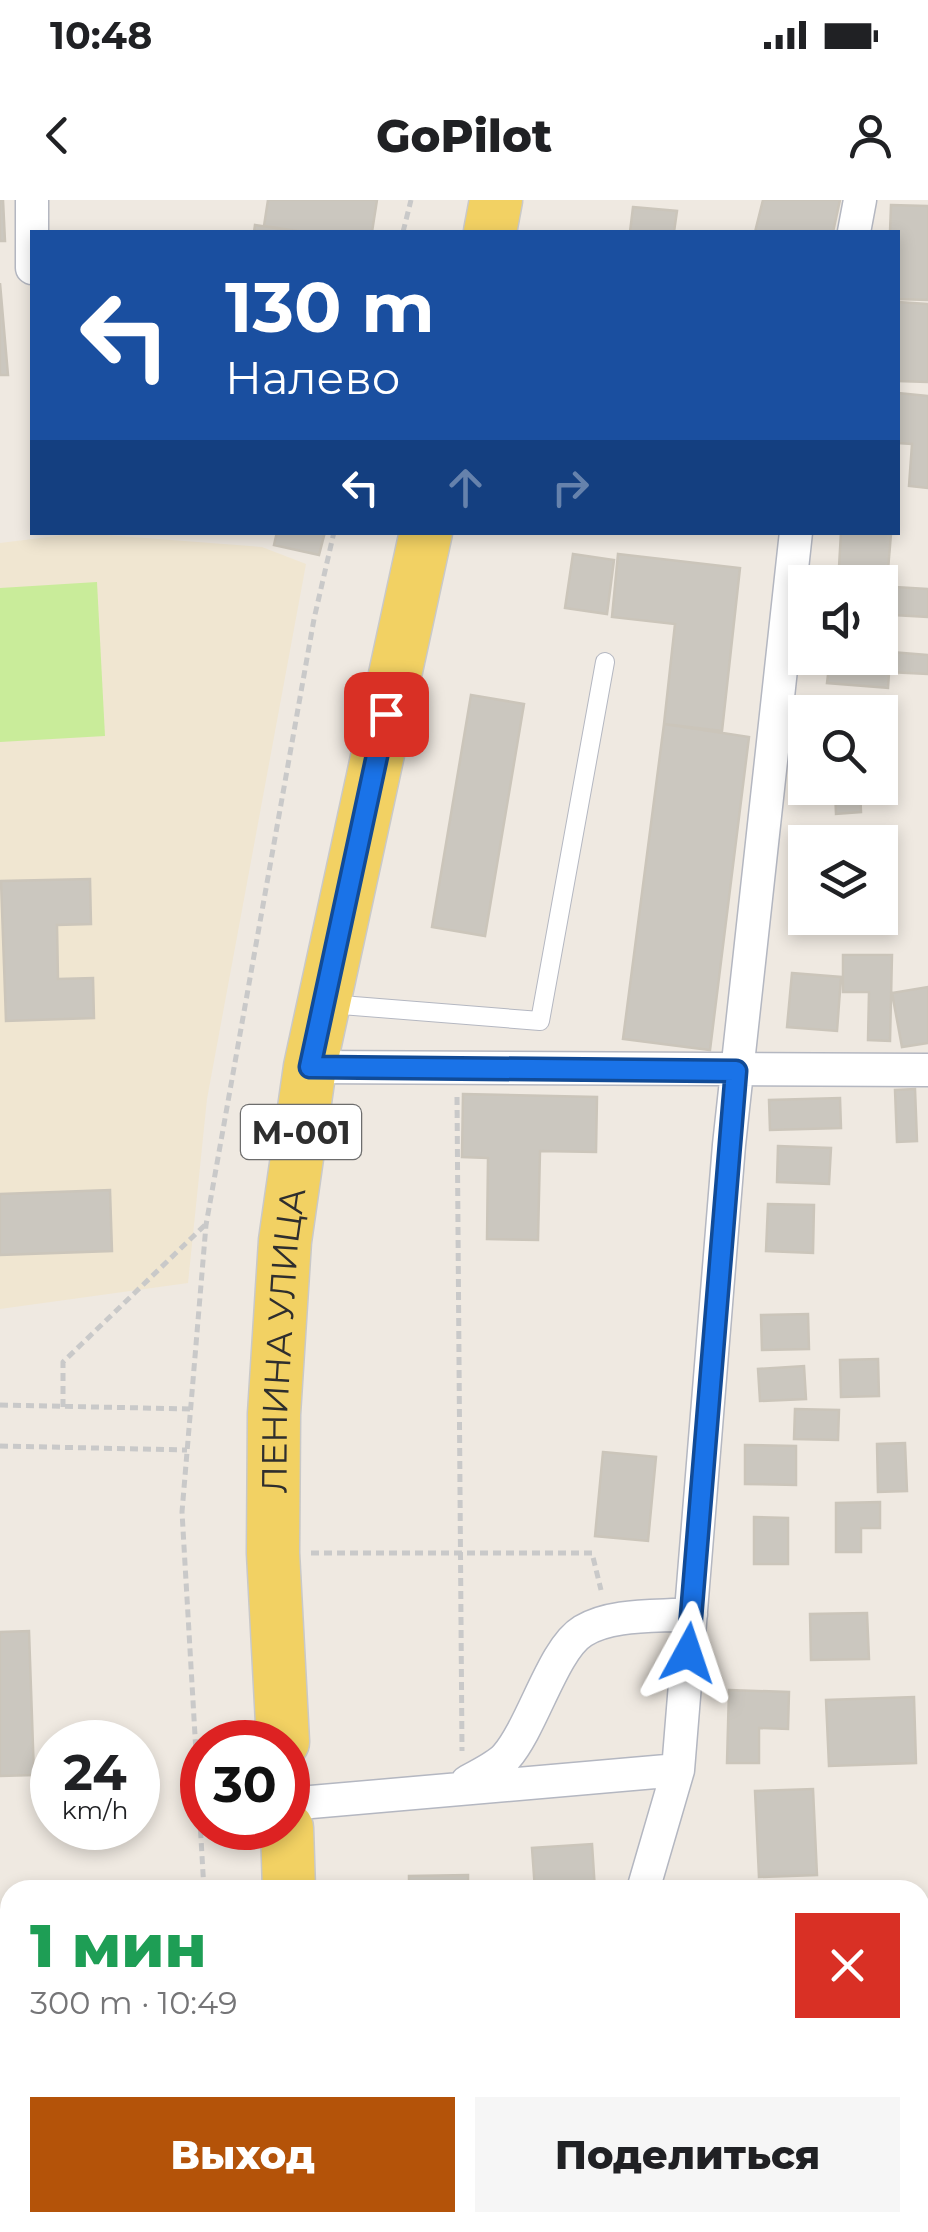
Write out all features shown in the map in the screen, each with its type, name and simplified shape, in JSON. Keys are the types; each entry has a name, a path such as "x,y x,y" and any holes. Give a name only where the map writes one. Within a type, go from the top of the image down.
{"main road":[{"path":"490,230 496,200"},
{"name":"ЛЕНИНА УЛИЦА","path":"282,1720 272,1553 274,1414 285,1241 310,1067 425,535"},
{"path":"288,1850 289,1880"}],"street":[{"path":"32,200 32,230"},
{"path":"854,230 860,200"},
{"path":"647,1880 678,1770 736,1071 796,535"},
{"path":"310,1067 928,1070"},
{"path":"462,1786 506,1758 547,1689 566,1647 584,1631 609,1622 691,1614"},
{"path":"310,1802 678,1770"}],"lane":[{"path":"324,1004 540,1020 606,662"}],"path":[{"path":"404,230 411,200"},
{"path":"203,1880 182,1512 206,1225 310,639 333,535"},
{"path":"457,1069 462,1786"},
{"path":"63,1407 63,1362 206,1225"},
{"path":"0,1406 192,1409"},
{"path":"0,1446 187,1450"},
{"path":"272,1553 592,1553 609,1622"}],"shaded area":[{"path":"65,535 107,535 262,547 306,564 207,1099 188,1283 0,1309 0,543"}],"green space":[{"path":"97,582 105,736 0,742 0,588"}],"building":[{"path":"3,200 5,241 0,241"},
{"path":"268,200 377,200 372,230 291,230 264,226"},
{"path":"763,200 840,200 833,230 756,230"},
{"path":"891,205 928,206 928,300 900,299 900,230 890,230"},
{"path":"633,207 677,211 674,230 630,230"},
{"path":"255,225 289,230 254,230"},
{"path":"0,283 8,375 0,375"},
{"path":"900,302 928,304 928,382 900,381"},
{"path":"900,393 928,396 928,488 909,486 912,444 900,443"},
{"path":"276,535 324,535 319,555 274,545"},
{"path":"841,535 891,535 888,565 839,565"},
{"path":"573,554 614,560 607,614 565,608"},
{"path":"618,554 740,568 722,731 664,724 675,624 612,617"},
{"path":"898,587 928,589 928,617 898,615"},
{"path":"898,653 928,655 928,674 898,672"},
{"path":"828,675 889,675 888,688 827,683"},
{"path":"471,695 524,704 485,936 432,927"},
{"path":"664,724 749,737 710,1050 623,1039"},
{"path":"836,805 861,805 861,812 836,814"},
{"path":"90,879 91,924 57,925 58,979 93,978 94,1018 6,1021 1,881"},
{"path":"843,955 892,955 890,1041 868,1040 869,992 843,992"},
{"path":"792,973 841,977 837,1031 787,1027"},
{"path":"928,987 928,1043 902,1047 892,993"},
{"path":"915,1089 917,1141 897,1142 895,1090"},
{"path":"463,1094 597,1097 596,1152 540,1151 538,1240 487,1239 488,1158 462,1157"},
{"path":"840,1098 841,1128 770,1130 769,1100"},
{"path":"778,1146 831,1148 829,1184 777,1182"},
{"path":"110,1190 112,1251 0,1255 0,1194"},
{"path":"768,1204 814,1205 813,1253 766,1251"},
{"path":"808,1314 809,1349 762,1350 761,1315"},
{"path":"878,1359 879,1396 841,1397 840,1360"},
{"path":"804,1366 806,1399 760,1401 758,1369"},
{"path":"795,1409 839,1410 838,1440 794,1439"},
{"path":"905,1443 907,1491 878,1492 877,1444"},
{"path":"745,1445 796,1446 796,1485 745,1484"},
{"path":"603,1452 656,1457 648,1541 595,1536"},
{"path":"880,1502 880,1528 861,1528 861,1552 836,1552 836,1503"},
{"path":"754,1517 788,1518 788,1564 754,1564"},
{"path":"867,1613 869,1659 811,1660 810,1614"},
{"path":"29,1631 30,1775 0,1776 0,1632"},
{"path":"729,1690 789,1692 788,1729 759,1728 759,1763 727,1763"},
{"path":"914,1697 916,1763 829,1766 826,1700"},
{"path":"813,1789 817,1875 759,1877 755,1791"},
{"path":"592,1844 594,1880 534,1880 532,1848"},
{"path":"468,1875 468,1880 409,1880 409,1876"}],"route":[{"path":"386,714 310,1067 736,1071 688,1653"}]}
